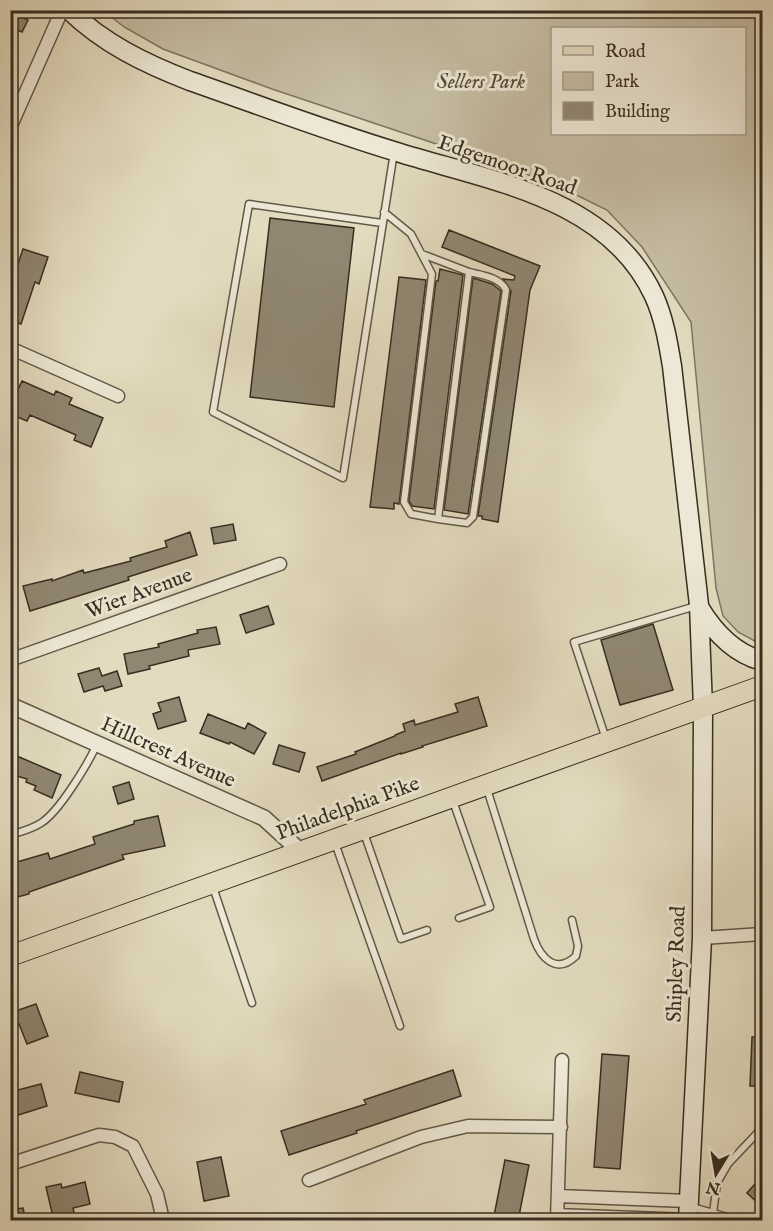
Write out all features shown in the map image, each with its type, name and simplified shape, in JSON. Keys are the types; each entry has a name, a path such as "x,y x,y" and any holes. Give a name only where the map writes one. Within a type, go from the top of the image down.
{"main road":[{"name":"Edgemoor Road","path":"69,10 113,45 159,69 394,151 531,193 564,206 594,224 620,248 647,282 667,331 699,605 703,708"},
{"path":"699,605 708,623 720,637 737,650 762,661"},
{"name":"Philadelphia Pike","path":"10,956 762,686"},
{"name":"Shipley Road","path":"688,1212 702,938 703,708"}],"street":[{"path":"10,128 62,10"},
{"path":"10,348 118,396"},
{"name":"Wier Avenue","path":"10,660 280,564"},
{"name":"Hillcrest Avenue","path":"10,705 264,818 301,852"},
{"path":"702,938 762,934"},
{"path":"562,1060 557,1218 688,1212"},
{"path":"309,1180 421,1137 468,1126 561,1127"},
{"path":"10,1164 99,1135 115,1137 132,1146 157,1194 163,1221"},
{"path":"558,1196 688,1212"}],"lane":[{"path":"382,223 249,204 213,412 343,478 394,151"},
{"path":"384,212 411,234 432,274 404,502 411,514 468,523 473,517 506,290 504,285 495,280 422,254"},
{"path":"438,519 469,272"},
{"path":"607,742 574,642 699,605"},
{"path":"10,835 33,827 50,816 90,760 98,744"},
{"path":"486,786 540,954 552,963 569,962 576,956 578,946 572,920"},
{"path":"452,798 490,907 459,918"},
{"path":"363,829 401,939 427,930"},
{"path":"334,840 400,1026"},
{"path":"212,884 252,1003"},
{"path":"713,1213 717,1183 728,1164 762,1128"},
{"path":"688,1212 713,1213 738,1221"}],"green space":[{"name":"Sellers Park","path":"104,11 762,11 762,645 738,632 723,616 716,588 691,322 642,247 607,210 550,182 272,89 163,49 124,27"}],"building":[{"path":"10,12 28,20 22,32 10,27"},
{"path":"270,218 354,228 334,407 250,397"},
{"path":"449,230 540,266 530,290 498,522 478,516 511,291 503,279 514,280 515,276 442,247"},
{"path":"23,249 48,257 39,284 35,282 21,324 10,320 10,287"},
{"path":"440,269 463,275 434,509 412,506 409,501 436,281 438,281"},
{"path":"399,277 426,280 399,504 394,503 394,509 370,507"},
{"path":"473,278 492,284 501,291 468,514 444,510"},
{"path":"22,381 54,395 56,391 72,398 69,404 103,418 91,447 74,440 76,435 30,415 27,421 10,414 10,406"},
{"path":"233,524 236,540 214,544 211,528"},
{"path":"190,532 197,555 128,577 129,580 30,611 23,586 52,579 52,581 83,570 84,573 131,561 130,558 167,547 165,541"},
{"path":"268,606 274,624 246,633 240,615"},
{"path":"653,624 673,690 620,705 601,640"},
{"path":"216,627 220,644 188,650 189,656 128,674 124,654 159,647 158,644 198,633 197,630"},
{"path":"99,668 102,676 117,671 122,686 105,691 103,686 84,692 78,674"},
{"path":"179,697 186,721 158,729 153,714 161,711 158,703"},
{"path":"478,697 487,726 322,781 317,767 356,754 355,752 405,731 403,724 414,720 415,725 458,712 455,704"},
{"path":"208,714 245,729 248,723 266,733 254,754 230,742 229,744 200,733"},
{"path":"279,745 305,753 299,772 273,764"},
{"path":"10,753 61,775 52,798 34,790 36,786 26,782 27,779 10,774"},
{"path":"129,782 134,799 118,804 113,787"},
{"path":"158,816 165,846 122,855 124,859 10,899 10,864 48,853 50,859 95,844 93,837 134,824 134,821"},
{"path":"36,1004 48,1036 27,1044 19,1024 10,1027 10,1013"},
{"path":"752,1037 762,1037 762,1086 750,1086"},
{"path":"602,1054 629,1056 620,1169 594,1167"},
{"path":"453,1070 461,1096 289,1155 281,1131 366,1104 364,1100"},
{"path":"80,1072 123,1082 119,1102 75,1093"},
{"path":"41,1084 47,1106 12,1117 10,1092"},
{"path":"221,1157 229,1196 204,1201 197,1162"},
{"path":"505,1160 529,1165 518,1221 493,1221"},
{"path":"762,1176 762,1207 747,1193"},
{"path":"85,1182 90,1204 73,1208 76,1221 54,1221 46,1187 61,1184 62,1188"},
{"path":"23,1208 26,1221 10,1221 10,1210"}]}
